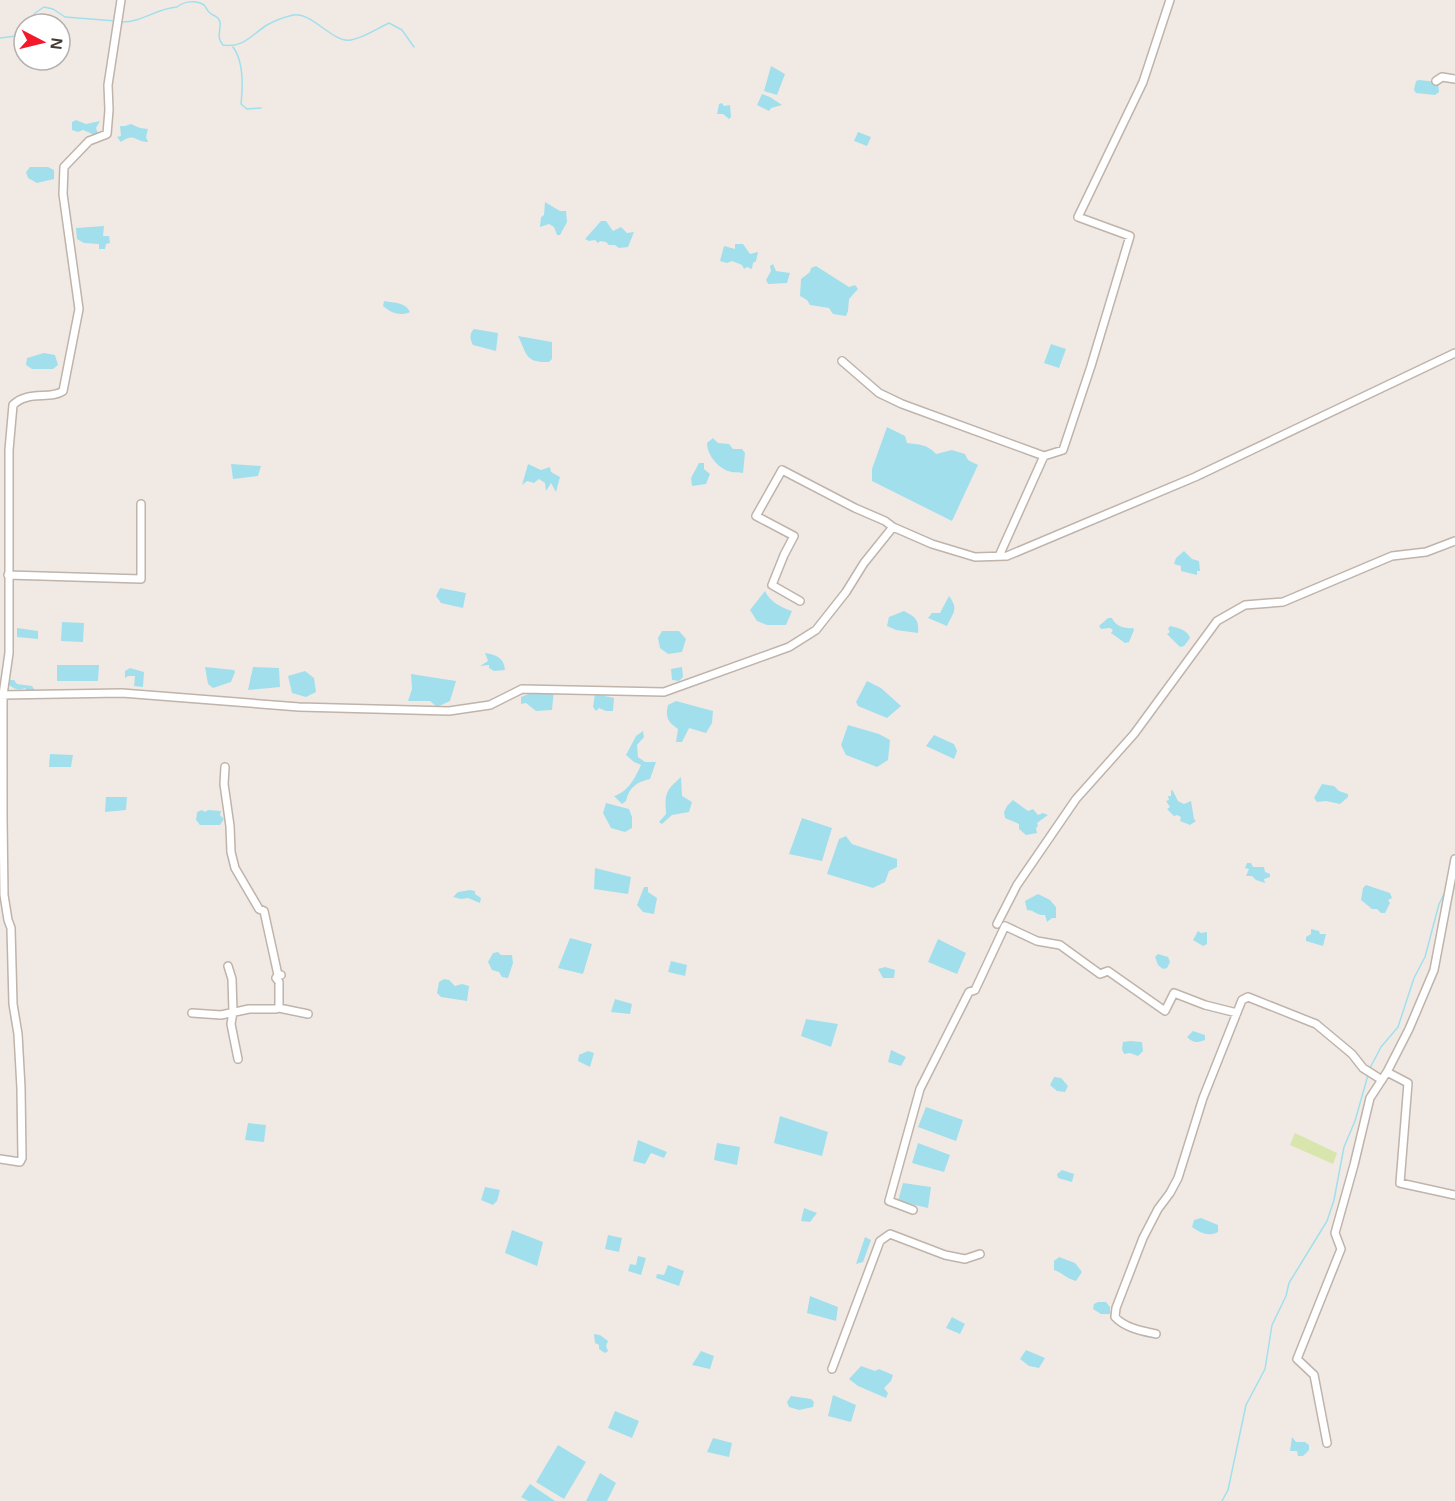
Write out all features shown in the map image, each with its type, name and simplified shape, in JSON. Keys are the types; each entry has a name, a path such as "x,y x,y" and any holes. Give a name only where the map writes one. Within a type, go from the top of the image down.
{"street":[{"path":"0,1159 20,1162 22,1134 18,1034 13,1004 12,942 4,895 2,695 9,653 9,450 13,405 17,401 38,394 59,394 63,391 79,309 63,194 64,167 89,141 107,134 108,85 121,0"},
{"path":"842,362 879,393 902,404 1044,456 1063,450 1130,236 1078,217 1143,82 1170,0"},
{"path":"1436,81 1442,77 1455,79"},
{"path":"800,601 772,585 794,536 756,516 782,470 893,527 932,544 975,557 1007,556 1195,477 1455,353"},
{"path":"999,556 1044,456"},
{"path":"8,575 141,579 141,504"},
{"path":"2,695 122,693 299,707 449,711 490,705 522,688 664,692 789,647 816,630 846,592 864,562 893,527"},
{"path":"997,924 1017,885 1076,799 1134,734 1217,621 1245,605 1284,602 1392,556 1426,552 1455,541"},
{"path":"225,767 224,784 231,852 235,868 259,909 264,911 280,975 276,978 279,982 279,1008"},
{"path":"1327,1443 1314,1375 1297,1359 1341,1249 1335,1233 1370,1098 1387,1072 1409,1029 1434,970 1455,860"},
{"path":"913,1210 889,1202 920,1089 969,992 975,990 1005,926 1037,941 1060,945 1100,974 1108,971 1165,1011 1174,993 1205,1005 1237,1013"},
{"path":"228,966 232,979 231,1023 238,1059"},
{"path":"1156,1334 1133,1328 1117,1320 1116,1308 1143,1238 1178,1179 1203,1098 1242,1000 1248,997 1316,1024 1352,1054 1363,1068 1382,1080"},
{"path":"192,1013 221,1015 249,1009 279,1008 308,1014"},
{"path":"1387,1072 1408,1083 1400,1183 1455,1195"},
{"path":"832,1369 880,1241 890,1234 945,1255 965,1259 980,1254"}],"green space":[{"path":"1295,1133 1337,1153 1333,1164 1290,1145"}],"water":[{"path":"771,66 785,74 777,95 764,91"},
{"path":"1416,81 1438,82 1439,92 1435,95 1416,93 1414,90"},
{"path":"762,94 782,105 771,108 769,111 757,105"},
{"path":"722,103 724,106 730,105 731,117 729,119 723,114 717,114 719,104"},
{"path":"76,120 86,124 100,121 96,128 97,136 83,130 78,132 72,130 72,122"},
{"path":"131,124 148,129 146,137 148,142 129,138 121,142 117,137 121,136 120,126"},
{"path":"858,132 871,137 867,146 854,141"},
{"path":"30,167 48,167 54,170 54,179 37,183 28,178 26,172"},
{"path":"545,202 560,211 566,211 567,222 560,235 557,235 554,227 549,224 540,227"},
{"path":"601,221 606,221 613,231 621,227 627,233 634,232 628,247 619,248 606,242 598,243 595,240 585,239"},
{"path":"104,226 103,236 109,236 110,243 106,244 105,249 99,249 99,244 84,243 77,239 76,228"},
{"path":"735,244 743,244 750,254 758,252 752,269 747,267 744,269 742,265 732,261 727,263 720,261 724,246 735,249"},
{"path":"773,264 776,271 790,273 787,283 768,284 766,280 771,271 770,266"},
{"path":"816,266 849,287 855,285 858,289 849,299 846,316 833,314 829,308 810,305 800,296 801,279"},
{"path":"384,301 402,305 410,312 399,314 392,312 383,306"},
{"path":"474,329 498,333 496,351 473,345 470,337"},
{"path":"518,336 552,342 552,359 549,362 541,362 531,359"},
{"path":"1051,344 1066,349 1059,368 1044,363"},
{"path":"44,353 55,355 58,365 53,369 32,369 26,365 27,358"},
{"path":"887,427 905,436 907,443 927,447 936,454 952,450 965,454 968,460 978,465 952,521 872,481 872,469"},
{"path":"713,438 718,443 729,444 733,449 742,449 745,453 743,473 728,471 713,460 707,443"},
{"path":"699,463 704,463 704,469 710,474 706,484 692,486 691,478"},
{"path":"231,464 261,466 258,476 233,479"},
{"path":"528,464 541,470 550,467 551,472 560,477 556,492 551,483 546,491 545,483 539,479 534,483 527,481 522,485"},
{"path":"1184,551 1192,559 1199,561 1200,571 1197,571 1197,575 1181,571 1181,566 1174,564 1176,558"},
{"path":"440,588 466,593 463,608 441,603 436,596"},
{"path":"765,591 776,604 792,611 786,625 767,625 757,621 750,610"},
{"path":"949,596 954,608 947,626 928,618 932,613 940,613"},
{"path":"904,611 916,619 918,633 896,630 887,626 889,617"},
{"path":"1108,618 1112,618 1121,626 1133,628 1129,642 1125,643 1111,633 1113,630 1110,628 1101,629 1099,626"},
{"path":"62,622 84,623 83,642 61,641"},
{"path":"1170,626 1189,635 1190,638 1184,646 1180,647 1167,634 1170,632 1168,629"},
{"path":"17,628 38,631 38,639 17,637"},
{"path":"662,631 679,631 686,639 682,652 668,654 660,648 658,638"},
{"path":"485,653 499,658 505,670 494,671 489,668 489,665 480,666 488,661"},
{"path":"57,665 99,665 98,681 57,681"},
{"path":"205,667 234,670 235,672 231,682 213,688 208,684"},
{"path":"253,667 279,668 280,687 248,690"},
{"path":"682,667 683,677 679,681 672,680 671,669"},
{"path":"130,668 144,672 143,687 134,686 135,676 125,678 125,671"},
{"path":"305,671 314,678 316,692 306,697 292,693 288,676"},
{"path":"411,674 456,681 450,701 437,707 430,701 408,701 412,689"},
{"path":"10,680 14,680 17,684 32,686 36,692 28,693 25,688 15,688 9,685"},
{"path":"867,681 881,688 901,706 887,718 858,706 856,702"},
{"path":"528,689 554,689 552,710 536,711 526,703 521,704 521,697 529,694"},
{"path":"595,694 614,698 613,711 599,708 596,711 593,707"},
{"path":"676,701 713,711 712,723 706,733 689,728 682,742 676,742 678,729 670,722 667,713 668,705"},
{"path":"848,725 879,734 890,740 888,760 877,767 846,755 841,745"},
{"path":"643,731 644,737 637,745 638,757 645,762 656,762 650,779 634,786 622,804 614,796 627,788 641,765 626,755 636,736"},
{"path":"934,735 954,744 957,751 954,759 926,746"},
{"path":"50,754 73,755 71,767 49,767"},
{"path":"681,777 682,796 692,802 689,812 672,815 662,824 659,822 666,814 667,793"},
{"path":"1322,784 1334,786 1339,791 1348,794 1348,797 1340,804 1317,802 1314,798"},
{"path":"1171,790 1178,801 1184,804 1191,801 1196,821 1190,825 1180,821 1181,817 1174,816 1167,809 1170,807 1166,801 1169,800 1168,796 1171,796"},
{"path":"106,797 127,797 126,810 105,812"},
{"path":"1013,800 1028,811 1033,809 1038,815 1043,813 1048,815 1037,823 1037,833 1026,835 1019,829 1019,824 1005,818 1004,812"},
{"path":"606,803 629,809 632,828 625,832 611,828 603,813"},
{"path":"202,810 205,812 208,810 221,811 220,815 224,819 220,825 200,825 196,820 197,812"},
{"path":"802,818 832,828 822,861 789,854"},
{"path":"846,836 852,844 897,859 897,867 889,871 885,882 873,888 827,874 839,839"},
{"path":"1247,863 1251,863 1253,867 1264,867 1270,877 1264,879 1265,883 1252,876 1246,876 1249,869 1245,868"},
{"path":"595,868 631,877 628,894 594,889"},
{"path":"1366,885 1390,893 1392,898 1388,900 1390,903 1385,913 1372,909 1361,900 1363,888"},
{"path":"644,887 648,887 648,892 657,898 654,914 643,912 637,905"},
{"path":"475,891 475,894 481,898 480,903 468,898 453,897 458,892"},
{"path":"1038,894 1050,900 1056,907 1056,918 1047,922 1045,915 1027,910 1025,901"},
{"path":"1311,929 1319,931 1320,934 1326,934 1323,946 1306,941 1306,937 1311,934"},
{"path":"1198,931 1207,932 1207,944 1203,946 1193,940"},
{"path":"570,938 592,944 583,974 558,968"},
{"path":"938,939 966,953 957,974 928,962"},
{"path":"498,952 501,955 512,955 513,963 508,978 492,970 488,962 493,953"},
{"path":"1158,954 1168,957 1170,962 1167,968 1163,969 1158,965 1155,957"},
{"path":"671,961 687,965 685,976 668,972"},
{"path":"885,967 895,970 894,978 883,978 878,969"},
{"path":"444,979 449,980 455,986 462,984 469,986 467,1001 441,997 437,993 439,982"},
{"path":"615,999 632,1004 630,1014 611,1012"},
{"path":"806,1019 838,1024 831,1047 801,1036"},
{"path":"1193,1031 1205,1035 1205,1040 1195,1042 1189,1039 1187,1037"},
{"path":"1123,1042 1142,1042 1143,1051 1138,1056 1130,1053 1124,1054"},
{"path":"891,1050 906,1057 901,1066 888,1062"},
{"path":"588,1051 594,1053 590,1067 578,1061 579,1055"},
{"path":"1054,1077 1061,1078 1068,1086 1065,1092 1057,1091 1050,1085"},
{"path":"926,1107 963,1120 956,1141 918,1127"},
{"path":"780,1116 828,1132 822,1156 774,1143"},
{"path":"248,1123 266,1125 264,1142 245,1140"},
{"path":"638,1140 667,1152 664,1158 651,1153 645,1164 633,1161"},
{"path":"717,1143 740,1147 737,1165 714,1160"},
{"path":"918,1143 950,1155 944,1172 912,1163"},
{"path":"1062,1170 1074,1174 1072,1182 1058,1178 1057,1174"},
{"path":"903,1183 931,1187 928,1208 898,1201"},
{"path":"485,1187 500,1190 497,1201 493,1205 481,1200"},
{"path":"804,1208 817,1213 810,1222 801,1221"},
{"path":"1201,1218 1218,1225 1218,1232 1205,1234 1192,1227 1194,1220"},
{"path":"512,1230 543,1242 537,1266 505,1253"},
{"path":"608,1235 622,1238 619,1252 605,1249"},
{"path":"865,1237 871,1240 863,1262 856,1264"},
{"path":"638,1256 646,1258 641,1275 628,1271 630,1264 636,1265"},
{"path":"1059,1257 1075,1263 1082,1272 1076,1281 1054,1270 1054,1261"},
{"path":"668,1265 684,1271 679,1286 656,1278 657,1274 664,1275"},
{"path":"810,1296 838,1307 836,1321 807,1313"},
{"path":"1106,1302 1110,1307 1110,1314 1101,1314 1093,1309 1094,1304"},
{"path":"952,1317 965,1324 960,1334 946,1328"},
{"path":"594,1334 608,1341 606,1346 608,1351 605,1353 599,1349 599,1345 595,1343"},
{"path":"1026,1350 1045,1358 1039,1368 1029,1366 1020,1359"},
{"path":"701,1351 714,1356 710,1369 692,1365"},
{"path":"861,1366 875,1371 879,1369 893,1375 884,1388 888,1393 886,1398 858,1386 849,1379"},
{"path":"833,1395 856,1405 851,1422 828,1416"},
{"path":"791,1396 811,1399 814,1402 813,1407 799,1410 789,1407 787,1402"},
{"path":"615,1411 639,1421 632,1438 608,1428"},
{"path":"1292,1437 1296,1442 1305,1442 1309,1445 1309,1450 1303,1456 1298,1456 1297,1451 1290,1451"},
{"path":"713,1438 732,1443 729,1457 707,1452"},
{"path":"558,1445 586,1462 564,1499 536,1482"},
{"path":"600,1473 616,1483 607,1501 586,1501"},
{"path":"530,1484 555,1501 528,1501 521,1497"}],"waterway":[{"path":"121,22 135,20 183,3 194,2 201,3 218,18 219,34 223,45 242,43 267,25 293,15 300,15 344,40 361,37 389,23 402,30 414,47"},
{"path":"36,12 44,7 58,12"},
{"path":"72,18 116,21"},
{"path":"0,38 12,36"},
{"path":"233,47 241,67 241,104 247,109 261,108"},
{"path":"1370,1068 1381,1047 1398,1027 1414,978 1425,957 1439,904 1445,892"},
{"path":"1222,1501 1228,1490 1246,1405 1265,1369 1272,1325 1286,1296 1289,1283 1327,1221 1334,1200 1344,1147 1355,1121 1368,1075"}]}
